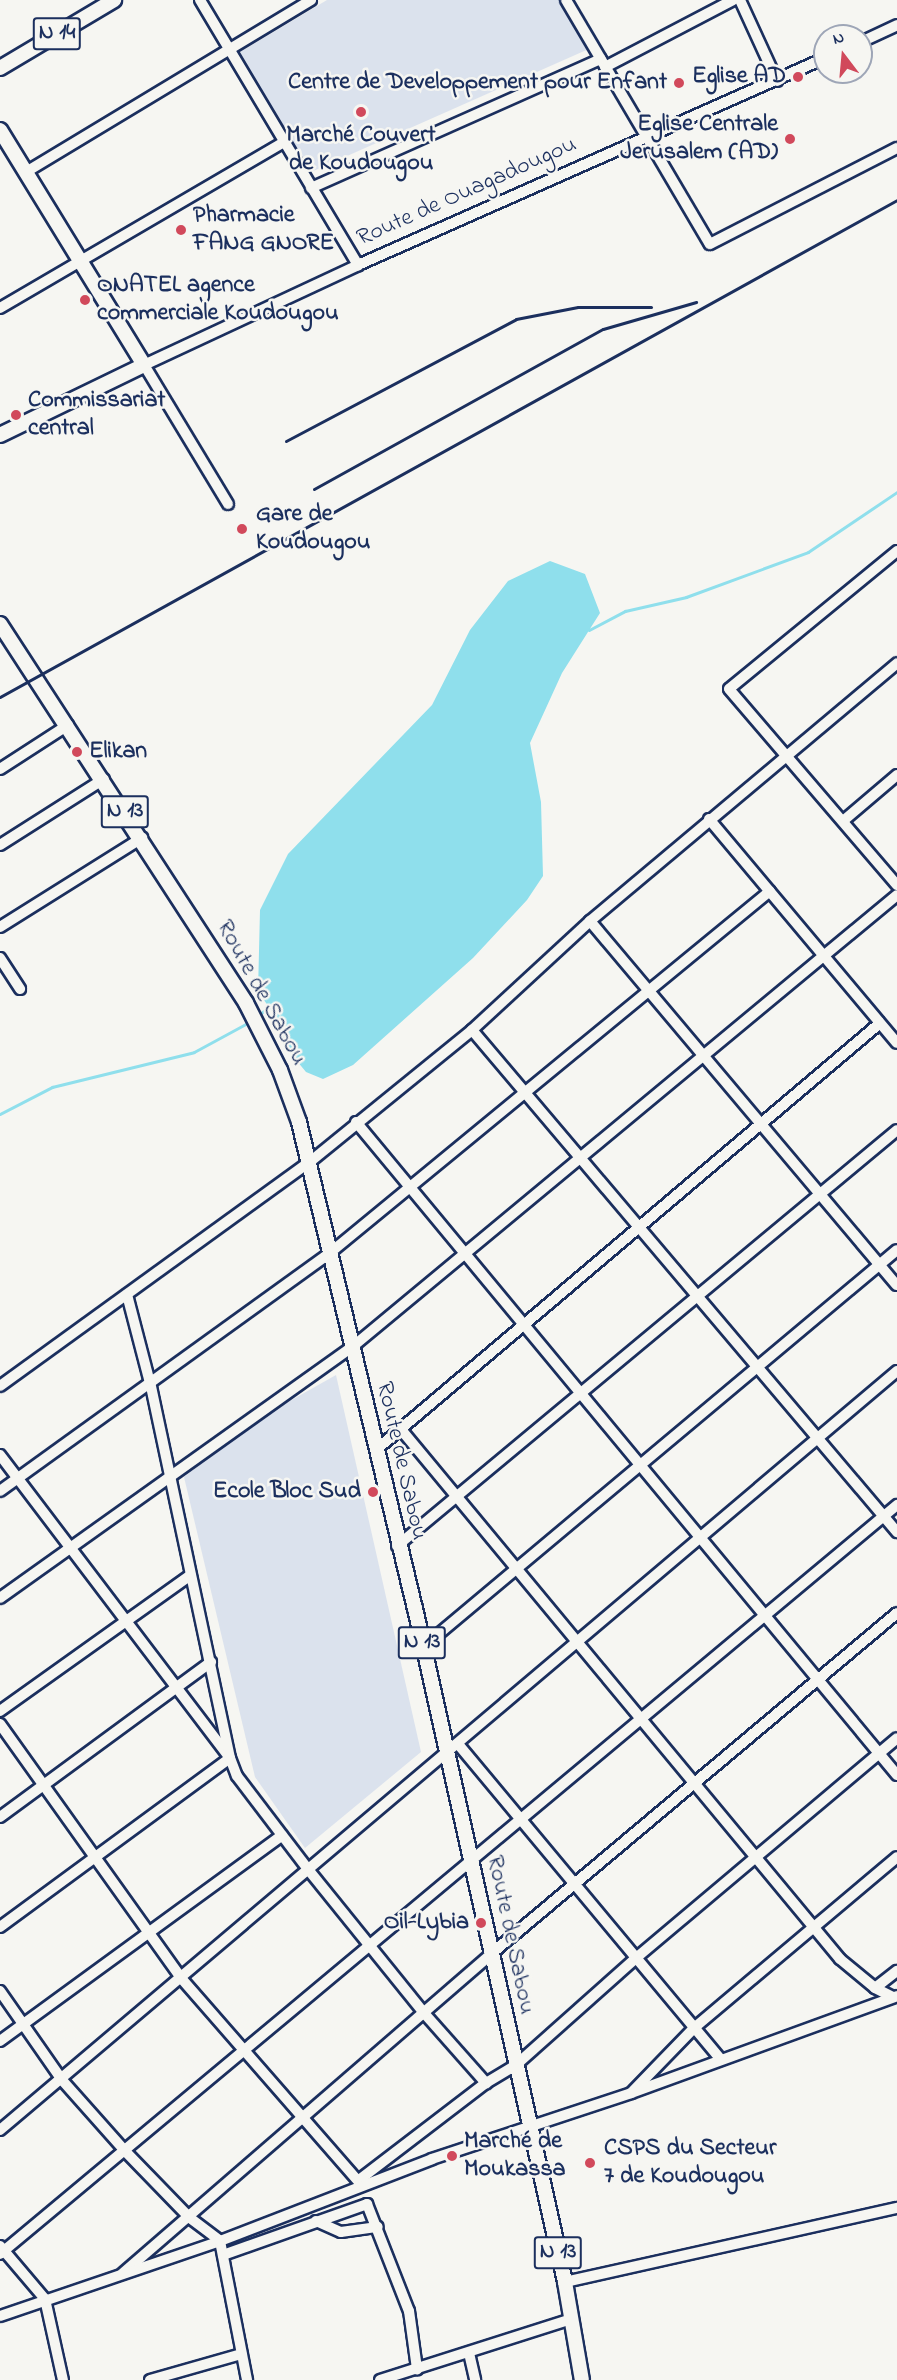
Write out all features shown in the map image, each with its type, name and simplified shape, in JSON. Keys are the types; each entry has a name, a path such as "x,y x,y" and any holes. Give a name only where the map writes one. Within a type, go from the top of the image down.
{"main road":[{"name":"N 14","path":"0,68 114,0"},
{"path":"0,130 144,365"},
{"name":"Route de Ouagadougou","path":"0,435 144,365"},
{"name":"Route de Sabou","path":"0,624 104,779 246,1003 291,1098 311,1161 397,1546 452,1748 471,1861 528,2127 565,2282 582,2380"}],"street":[{"path":"200,0 358,265"},
{"path":"26,172 311,0"},
{"path":"566,0 644,138 710,244 897,148"},
{"path":"311,189 603,63 733,0"},
{"path":"740,0 777,81"},
{"path":"873,36 897,25"},
{"name":"Route de Ouagadougou","path":"144,365 358,265 813,64"},
{"path":"0,308 79,259 284,142"},
{"path":"144,365 228,504"},
{"path":"897,551 729,689 897,885"},
{"path":"0,1386 311,1161 356,1122 472,1030 590,921 897,663"},
{"path":"0,769 68,725"},
{"path":"843,821 897,776"},
{"path":"0,845 104,779"},
{"path":"709,819 897,1043"},
{"path":"0,927 142,838"},
{"path":"0,1491 331,1252 770,891"},
{"path":"0,1598 169,1475 351,1348 466,1256 897,895"},
{"path":"590,921 897,1285"},
{"path":"0,958 20,989"},
{"path":"377,1449 399,1427 880,1023"},
{"path":"472,1030 897,1532"},
{"path":"356,1122 897,1775"},
{"path":"397,1546 897,1130"},
{"path":"423,1647 897,1250"},
{"path":"127,1295 150,1383 230,1758 237,1776 424,2013 486,2083"},
{"path":"0,2130 62,2080 308,1868 897,1371"},
{"path":"399,1427 840,1959 875,1988 895,1996"},
{"path":"0,1455 230,1758"},
{"path":"63,2380 45,2299 1,2250 125,2151 897,1505"},
{"path":"0,1711 191,1575"},
{"path":"123,2273 190,2218 491,1954 696,1785 897,1613"},
{"path":"0,1816 211,1662"},
{"path":"0,1724 181,1978 361,2183"},
{"path":"361,2183 486,2083 516,2066 636,1958 897,1738"},
{"path":"452,1748 521,1820 721,2060"},
{"path":"0,1927 230,1758"},
{"path":"0,2041 282,1835"},
{"path":"631,2093 694,2028 897,1857"},
{"path":"875,1988 897,1971"},
{"path":"0,1991 62,2080 125,2151 190,2218 220,2241 246,2380"},
{"path":"0,2316 220,2241 361,2183 631,2093 895,1996"},
{"path":"223,2255 367,2204 378,2227 409,2311 417,2369"},
{"path":"565,2282 897,2208"},
{"path":"316,2221 342,2232 378,2227"},
{"path":"380,2380 571,2319"},
{"path":"469,2353 475,2380"},
{"path":"150,2380 241,2354"}],"shaded area":[{"name":"Marché Couvert de Koudougou","path":"327,0 563,0 591,48 311,172 240,52"},
{"path":"336,1375 421,1752 305,1848 255,1777 184,1477 258,1419"}],"water":[{"path":"550,561 585,574 600,613 562,673 530,743 541,802 543,876 527,900 473,958 353,1065 323,1079 306,1072 283,1044 280,1022 258,992 260,910 288,854 432,705 470,630 508,581"}],"waterway":[{"path":"589,630 625,611 686,597 808,552 897,492"},
{"path":"256,1017 269,1007"},
{"path":"0,1114 52,1087 194,1052 251,1021"}],"railway":[{"path":"0,697 897,200"},
{"path":"314,489 603,329 696,302"},
{"path":"286,441 516,319 578,307 651,307"}],"place":[{"name":"Eglise AD","path":"798,77"},
{"name":"Centre de Developpement pour Enfant","path":"679,83"},
{"name":"Marché Couvert de Koudougou","path":"361,112"},
{"name":"Eglise Centrale Jerusalem (AD)","path":"790,139"},
{"name":"Pharmacie FANG GNORE","path":"181,230"},
{"name":"ONATEL agence commerciale Koudougou","path":"85,300"},
{"name":"Commissariat central","path":"16,415"},
{"name":"Gare de Koudougou","path":"242,529"},
{"name":"Elikan","path":"77,752"},
{"name":"Ecole Bloc Sud","path":"373,1492"},
{"name":"Oil-Lybia","path":"481,1923"},
{"name":"Marché de Moukassa","path":"452,2156"},
{"name":"CSPS du Secteur 7 de Koudougou","path":"590,2163"}]}
